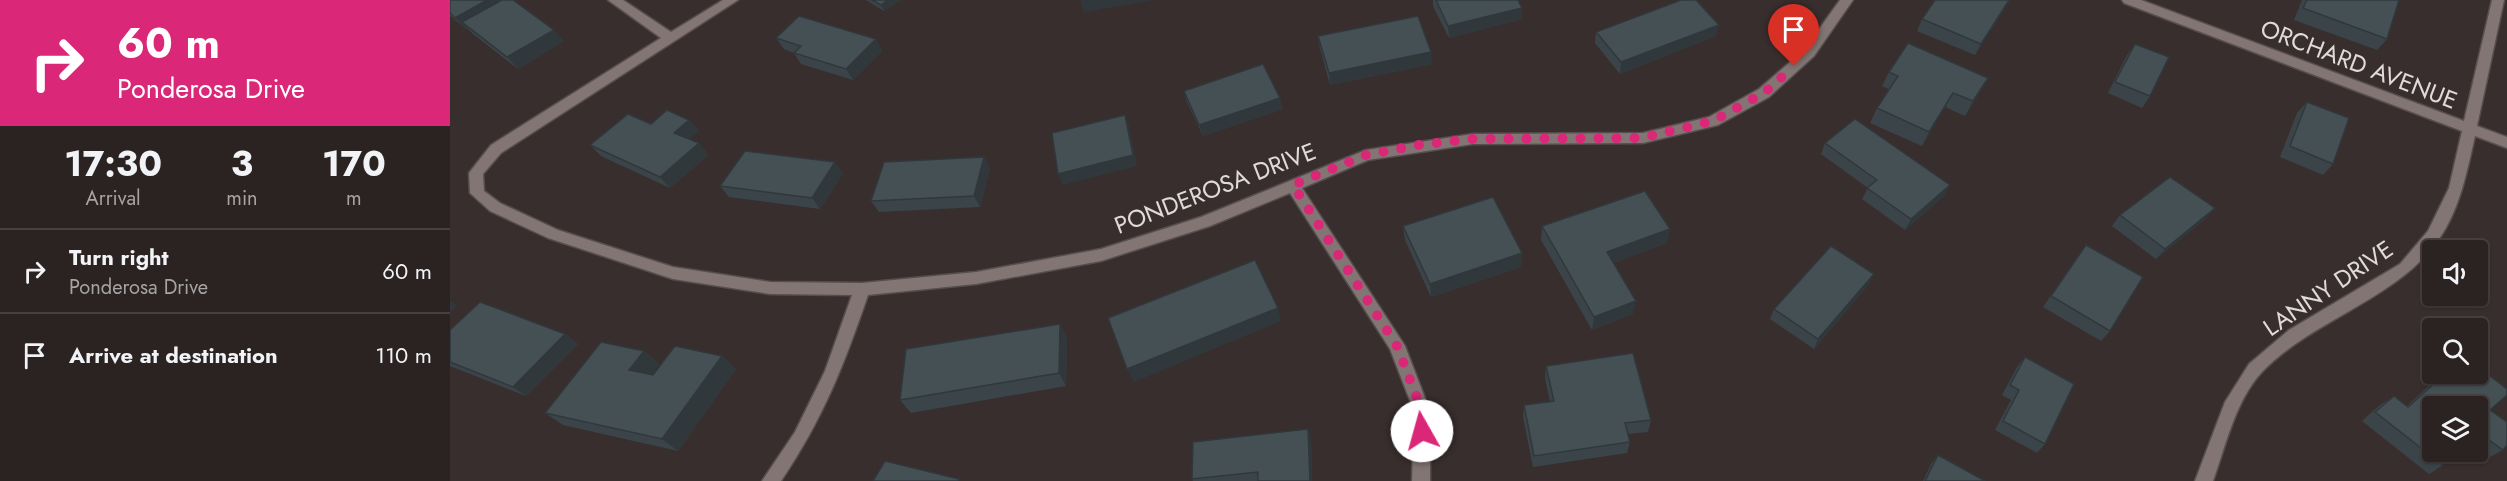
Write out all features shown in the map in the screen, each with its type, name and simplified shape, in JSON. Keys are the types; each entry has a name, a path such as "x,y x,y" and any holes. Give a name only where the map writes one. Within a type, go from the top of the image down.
{"street":[{"path":"614,0 670,38 732,0"},
{"name":"PONDEROSA DRIVE","path":"670,38 496,149 476,173 477,193 495,207 553,234 673,273 770,288 862,289 976,278 1101,255 1205,222 1366,155 1419,145 1473,139 1642,138 1713,121 1764,93 1809,53 1847,0"},
{"name":"ORCHARD AVENUE","path":"2128,0 2507,143"},
{"name":"LANNY DRIVE","path":"2204,481 2233,402 2255,369 2295,334 2405,268 2434,235 2456,188 2467,129 2498,0"},
{"path":"1293,185 1397,346 1422,411 1421,481"},
{"path":"771,481 801,437 833,372 862,289"}],"building":[{"path":"450,0 487,0 455,18 450,13"},
{"path":"502,0 513,0 554,30 507,57 462,22"},
{"path":"872,0 888,0 881,5"},
{"path":"1436,0 1518,0 1522,8 1448,26"},
{"path":"1681,0 1696,0 1719,25 1621,62 1596,32"},
{"path":"1935,0 2009,0 1981,44 1922,19"},
{"path":"2307,0 2399,0 2387,39 2303,8"},
{"path":"799,16 876,39 846,69 794,53 801,46 776,38"},
{"path":"1418,16 1431,52 1329,73 1318,36"},
{"path":"1908,43 1988,78 1973,101 1953,93 1929,132 1877,108 1898,76 1889,72"},
{"path":"2135,44 2169,57 2150,96 2115,82"},
{"path":"1263,64 1280,98 1199,125 1184,91"},
{"path":"2307,102 2349,118 2333,164 2290,146"},
{"path":"667,110 689,120 674,133 699,143 660,177 590,145 628,114 651,124"},
{"path":"1125,115 1133,155 1058,174 1052,133"},
{"path":"1855,119 1950,185 1911,219 1867,188 1877,180 1825,143"},
{"path":"745,151 835,162 812,198 720,186"},
{"path":"984,157 974,196 871,201 884,162"},
{"path":"2170,177 2215,208 2165,249 2120,215"},
{"path":"1645,191 1670,229 1607,252 1636,301 1594,317 1542,226"},
{"path":"1493,197 1522,253 1430,284 1403,226"},
{"path":"2086,245 2143,277 2110,331 2051,296"},
{"path":"1831,246 1874,274 1818,339 1774,309"},
{"path":"1255,260 1278,308 1127,369 1108,318"},
{"path":"480,302 565,334 513,387 450,362 450,330"},
{"path":"1060,324 1059,373 900,400 906,349"},
{"path":"601,342 644,351 629,370 653,375 675,346 722,356 662,439 545,413"},
{"path":"1633,353 1651,420 1625,423 1630,442 1534,456 1524,405 1554,401 1546,366"},
{"path":"2025,357 2074,384 2045,444 2003,421 2019,390 2010,385"},
{"path":"2488,375 2507,389 2507,395 2490,410 2507,422 2507,445 2503,450 2488,439 2488,396 2422,396 2422,449 2375,412 2394,396 2408,407 2434,384 2488,384"},
{"path":"1308,429 1310,481 1258,481 1258,472 1192,479 1193,442"},
{"path":"1938,455 1985,481 1925,481"},
{"path":"885,461 959,479 958,481 873,481"}],"route":[{"path":"1422,431 1422,411 1397,346 1293,185 1366,155 1419,145 1473,139 1642,138 1713,121 1764,93 1794,66"}]}
